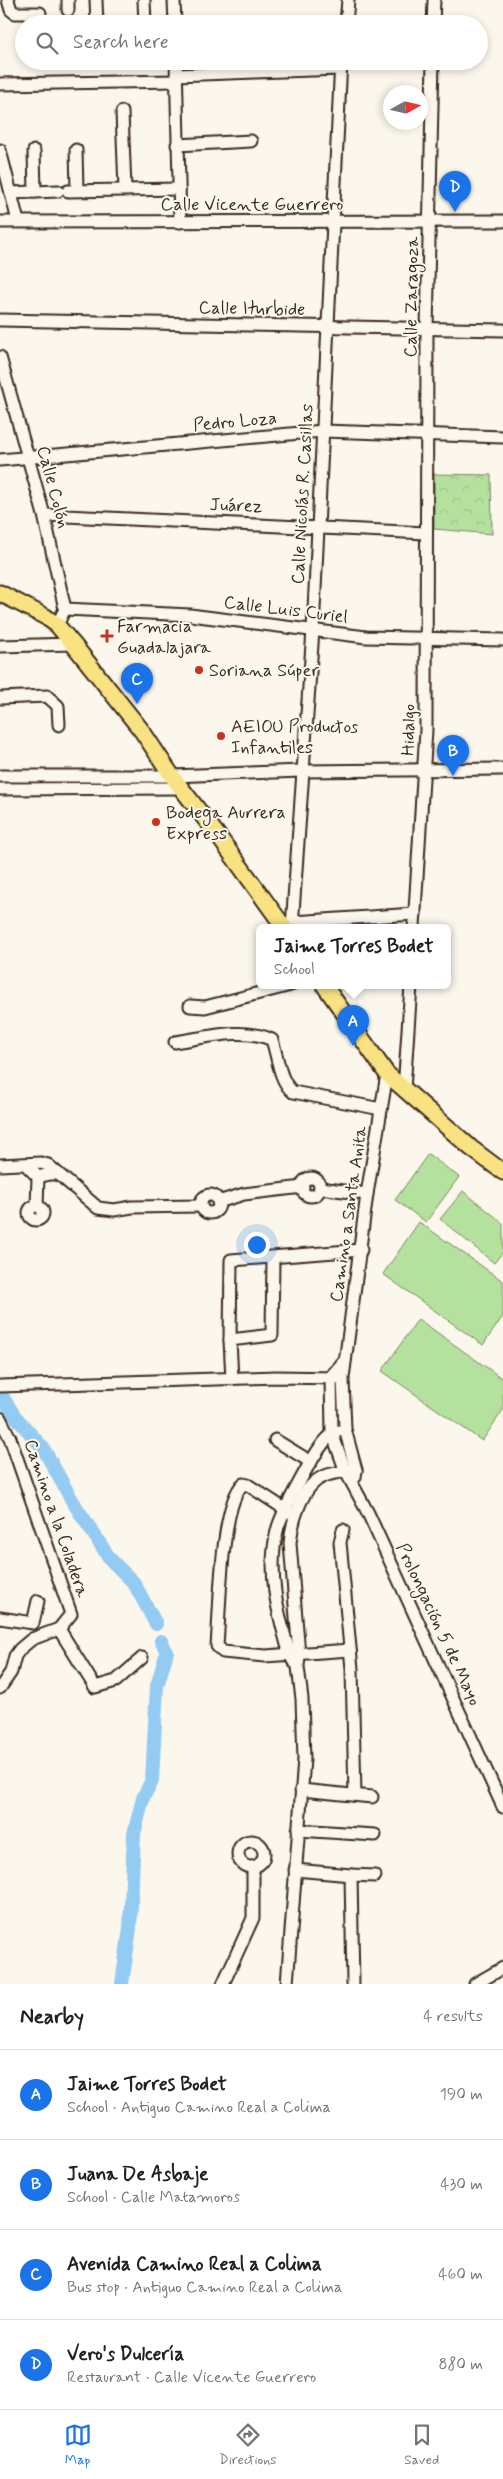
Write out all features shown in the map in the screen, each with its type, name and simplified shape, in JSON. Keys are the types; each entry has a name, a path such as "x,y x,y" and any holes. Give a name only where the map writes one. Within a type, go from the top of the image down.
{"main road":[{"path":"0,593 57,625 142,731 177,782 288,924"},
{"path":"327,989 387,1074 472,1148 503,1172"}],"street":[{"path":"8,0 11,10 15,13 40,13"},
{"path":"96,0 97,15"},
{"path":"144,0 145,15"},
{"path":"174,0 175,15"},
{"path":"347,15 348,0"},
{"path":"433,15 434,0"},
{"path":"176,70 180,222"},
{"path":"0,84 176,78 278,70"},
{"name":"Calle Nicolás R. Casillas","path":"289,924 313,630 341,70"},
{"name":"Calle Zaragoza","path":"426,533 427,329 433,70"},
{"path":"122,112 125,190"},
{"path":"177,145 251,141"},
{"path":"0,150 18,222"},
{"path":"68,191 76,150"},
{"path":"34,151 35,192"},
{"path":"11,193 179,189"},
{"name":"Calle Vicente Guerrero","path":"0,222 503,221"},
{"name":"Calle Iturbide","path":"0,320 503,330"},
{"name":"Calle Colón","path":"0,357 44,515 65,609"},
{"name":"Pedro Loza","path":"0,460 323,431 503,437"},
{"name":"Juárez","path":"44,515 426,533"},
{"name":"Hidalgo","path":"414,924 425,770 426,533"},
{"path":"57,625 65,609"},
{"name":"Calle Luis Curiel","path":"65,609 190,615 366,637 503,640"},
{"path":"0,646 73,644"},
{"path":"0,698 47,696 58,706 60,725"},
{"path":"0,790 177,782 302,771 503,769"},
{"path":"0,776 46,776 177,782"},
{"path":"46,776 46,789"},
{"path":"300,924 415,914"},
{"path":"190,1006 205,1007 275,989"},
{"path":"404,1090 410,989"},
{"path":"175,1042 247,1033 260,1034 272,1040 283,1080 287,1088 293,1092 381,1109"},
{"name":"Camino a Santa Anita","path":"337,1377 345,1360 367,1194 387,1074"},
{"path":"0,1164 41,1162 48,1165 98,1208 105,1210 132,1207 201,1206 202,1199 208,1195 214,1196 218,1202 244,1194 303,1187 304,1182 310,1178 316,1179 320,1188 367,1194"},
{"path":"25,1164 38,1177 37,1206"},
{"path":"38,1177 58,1174"},
{"path":"232,1379 230,1264 234,1259 273,1258 360,1250"},
{"path":"230,1340 272,1335 273,1258"},
{"path":"0,1386 337,1377"},
{"name":"Prolongación 5 de Mayo","path":"337,1377 354,1484 503,1807"},
{"name":"Prolongación 5 de Mayo","path":"337,1377 332,1432 351,1471"},
{"name":"Camino a la Coladera","path":"0,1418 10,1438 71,1610 71,1614 59,1629"},
{"path":"287,1984 304,1759 302,1699 296,1659 290,1512 311,1462 332,1432 345,1429"},
{"path":"275,1440 311,1462"},
{"path":"296,1659 277,1610 273,1583 278,1528 318,1479 327,1475 351,1471"},
{"path":"290,1512 248,1485 243,1484 240,1488 230,1512 225,1538 217,1646 219,1650 228,1653 296,1659 350,1650"},
{"path":"343,1530 340,1542 350,1650 355,1795"},
{"path":"0,1618 34,1624 38,1602"},
{"path":"0,1688 11,1672 20,1649 32,1639 59,1629 95,1688 116,1681 142,1658"},
{"path":"301,1790 372,1797"},
{"path":"298,1830 375,1836"},
{"path":"224,1984 253,1918 253,1867"},
{"path":"295,1870 375,1876"},
{"path":"352,1875 353,1984"},
{"path":"475,1984 503,1968"}],"green space":[{"path":"434,474 491,475 492,534 434,529"},
{"path":"428,1154 459,1177 426,1222 395,1200"},
{"path":"463,1191 503,1223 503,1252 494,1263 440,1219"},
{"path":"419,1222 503,1281 503,1316 483,1345 383,1274"},
{"path":"418,1319 503,1379 503,1410 482,1441 382,1371"}],"waterway":[{"path":"2,1396 14,1415 43,1448 73,1502 110,1559 134,1583 156,1624"},
{"path":"122,1984 130,1928 134,1834 143,1798 152,1780 157,1686 167,1652 161,1641"}],"place":[{"name":"Vero's Dulcería","path":"455,212"},
{"name":"Farmacia Guadalajara","path":"107,636"},
{"name":"Soriana Súper","path":"199,670"},
{"name":"Avenida Camino Real a Colima","path":"137,704"},
{"name":"AEIOU Productos Infantiles","path":"221,736"},
{"name":"Juana De Asbaje","path":"453,776"},
{"name":"Bodega Aurrera Express","path":"156,822"},
{"name":"Jaime Torres Bodet","path":"353,1046"}]}
